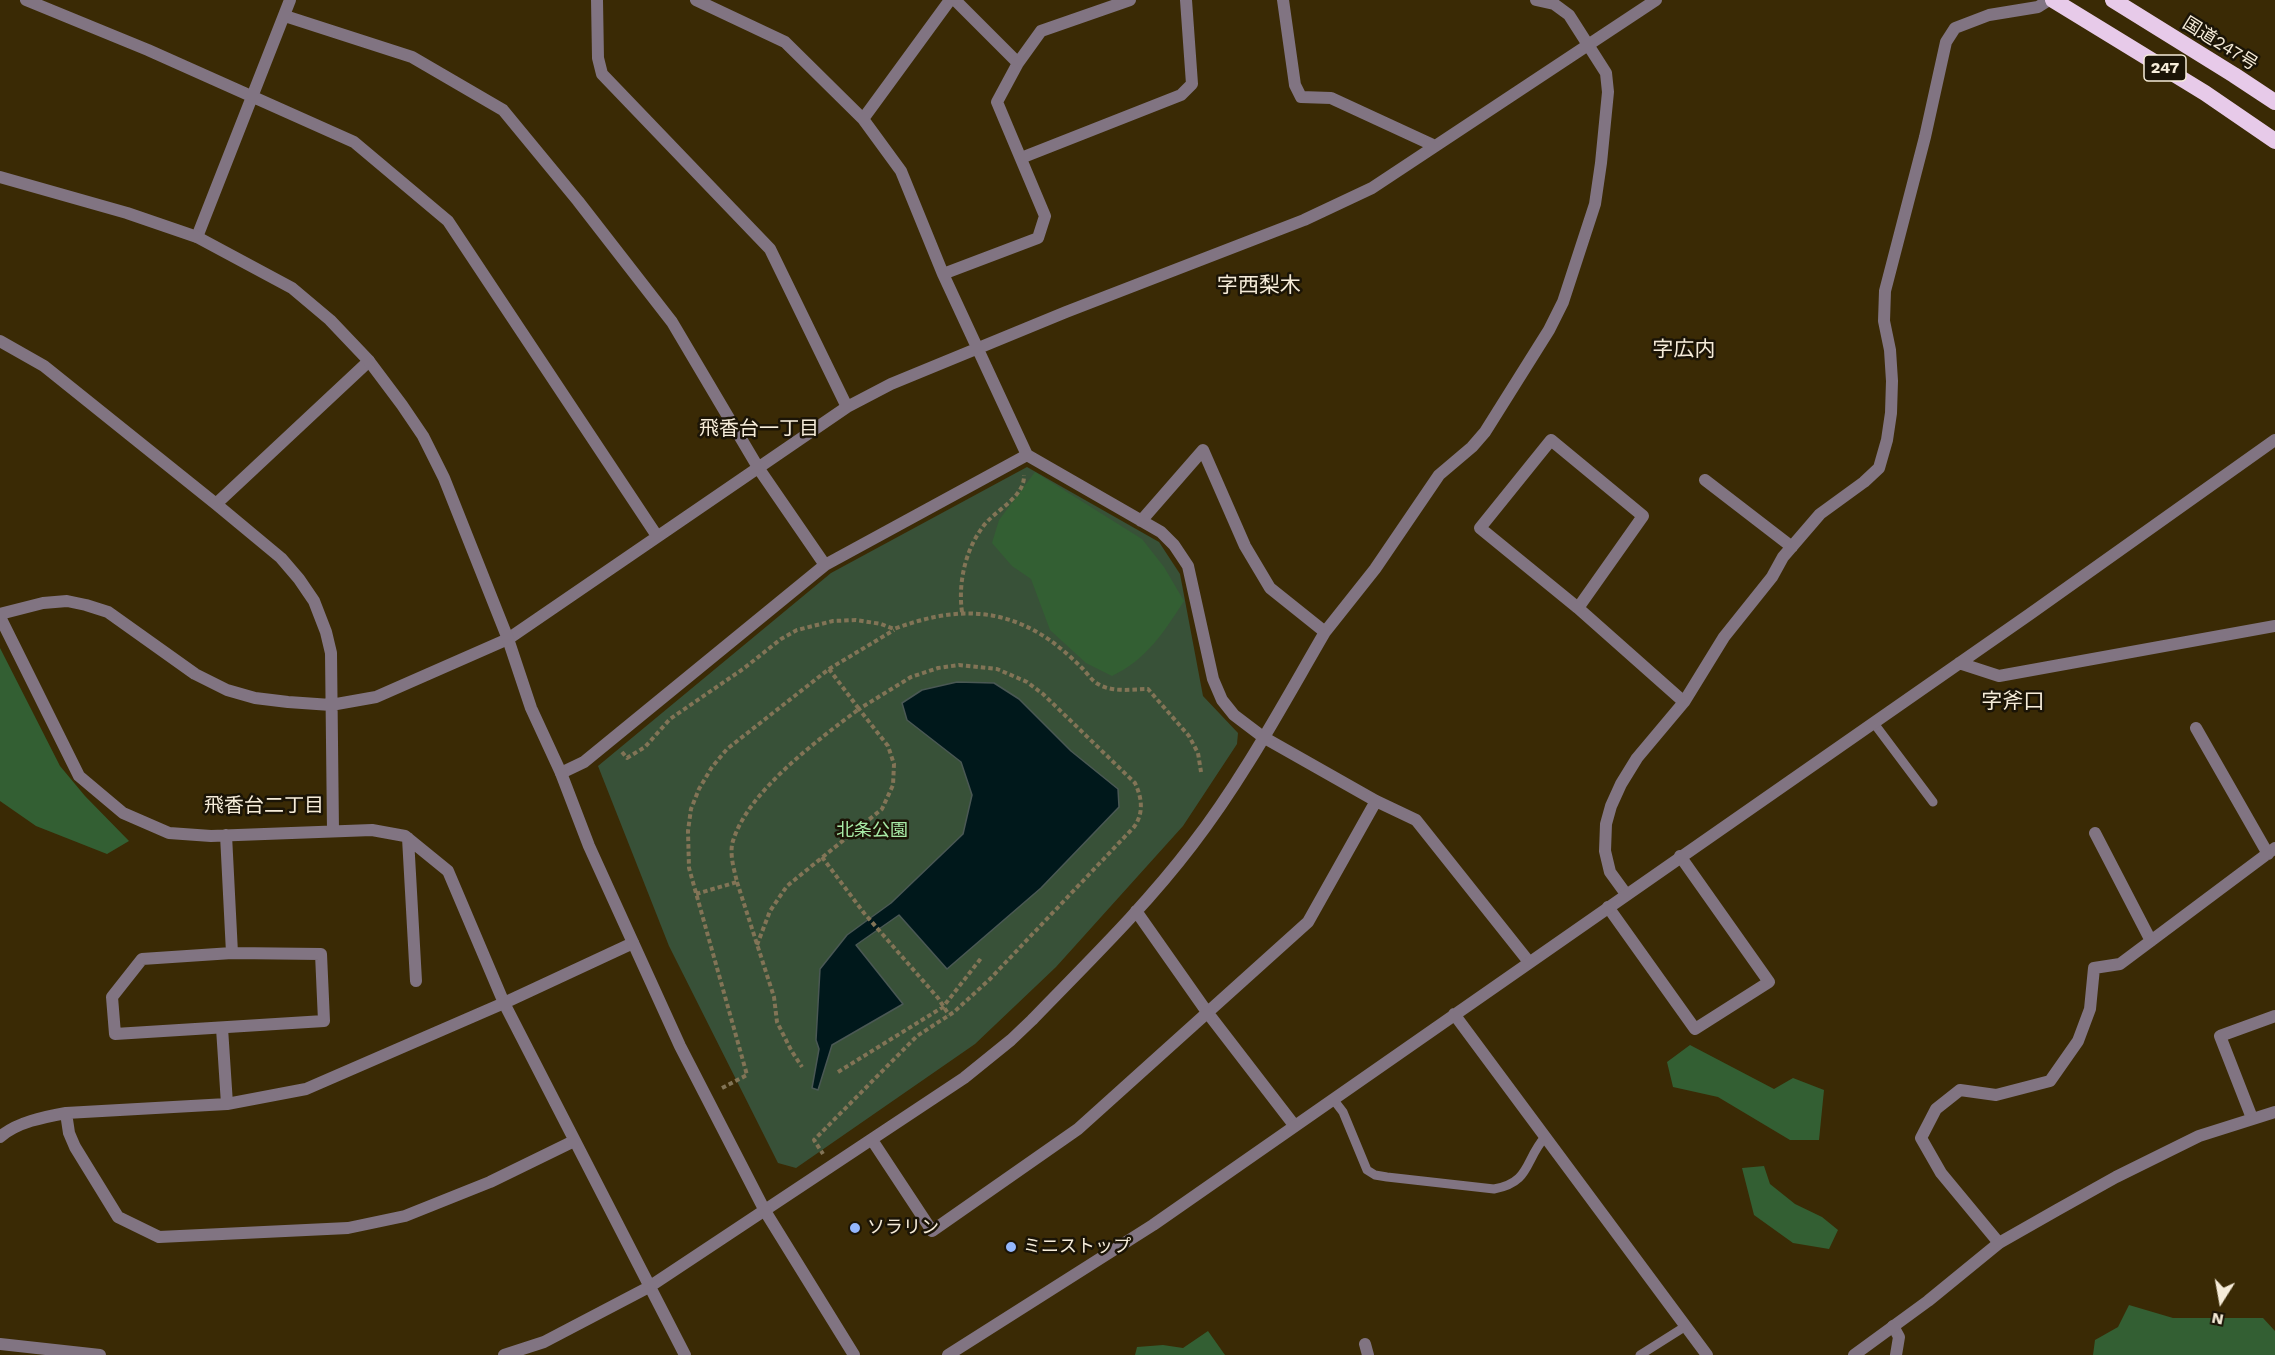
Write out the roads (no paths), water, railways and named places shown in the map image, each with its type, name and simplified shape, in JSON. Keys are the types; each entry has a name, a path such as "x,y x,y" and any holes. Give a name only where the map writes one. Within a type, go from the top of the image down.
{"highway":[{"name":"247","path":"2051,0 2205,93 2275,141"},
{"name":"国道247号","path":"2123,3 2275,102"}],"street":[{"path":"26,0 252,95 354,142 448,221 657,536"},
{"path":"197,237 290,0"},
{"path":"597,0 598,58 602,74 770,249 847,407"},
{"path":"696,0 785,42 863,119 901,171 943,274 979,349 1023,457 1161,532 1174,544 1188,566 1213,679 1222,700 1234,716 1263,737 1376,801 1416,820 1529,962"},
{"path":"863,119 950,0 1018,63"},
{"path":"943,274 1038,238 1045,216 997,102 1018,63 1041,31 1130,0"},
{"path":"1021,158 1181,95 1192,84 1186,0"},
{"path":"1283,0 1295,85 1301,97 1331,98 1435,146"},
{"path":"504,1355 544,1342 649,1287 964,1078 1011,1040 1137,911 1158,888 1216,813 1325,632 1375,570 1439,475 1472,447 1485,432 1549,330 1563,302 1595,204 1608,92 1606,73 1569,15 1554,4 1536,0"},
{"path":"685,1355 504,1003 448,872 408,838 372,830 226,835 168,833 123,813 79,776 0,615 43,603 67,601 86,605 108,612 195,674 227,690 266,699 332,705 376,697 508,639 847,407 891,384 1066,312 1304,220 1372,188 1590,46 1656,0"},
{"path":"1626,894 1610,872 1605,850 1606,824 1611,806 1637,758 1684,702 1724,637 1772,577 1792,547 1821,514 1879,468 1891,413 1892,381 1890,350 1884,321 1885,291 1925,137 1946,42 1955,28 1989,15 2038,8 2051,0"},
{"path":"285,16 412,57 503,110 578,201 672,322 759,469 825,565"},
{"path":"0,177 127,213 197,237 292,288 330,320 369,361 402,405 423,436 444,478 508,639 531,708 561,773 589,846 680,1046 765,1211 854,1355"},
{"path":"0,341 44,366 216,504 281,558 314,601 331,653 333,831"},
{"path":"216,504 369,361"},
{"path":"1578,608 1643,516 1551,440 1480,528 1578,608 1684,702"},
{"path":"948,1355 1153,1225 2275,440"},
{"path":"1141,521 1203,450 1245,546 1270,588 1325,632"},
{"path":"561,773 584,762 825,565 1023,457"},
{"path":"1705,480 1792,547"},
{"path":"1959,663 1999,676 2275,626"},
{"path":"1999,1243 1941,1173 1921,1138 1936,1109 1960,1090 1996,1095 2050,1081 2078,1041 2090,1009 2094,968 2120,964 2271,851 2196,728"},
{"path":"872,1140 932,1231 1078,1129 1308,921 1376,801"},
{"path":"2095,833 2151,941"},
{"path":"226,835 232,953"},
{"path":"408,838 416,981"},
{"path":"1608,907 1695,1029 1769,982 1680,856"},
{"path":"1137,911 1207,1012 1294,1125"},
{"path":"0,1137 26,1123 66,1113 227,1104 306,1089 504,1003 633,943"},
{"path":"232,953 321,954 324,1021 115,1034 112,997 142,959 232,953"},
{"path":"1454,1014 1707,1355"},
{"path":"2252,1118 2220,1036 2275,1016"},
{"path":"222,1028 227,1104"},
{"path":"1854,1355 1999,1243 2136,1166 2199,1136 2275,1112"},
{"path":"66,1113 69,1133 75,1147 118,1217 159,1237 348,1228 405,1216 490,1182 574,1141"},
{"path":"1893,1326 1899,1337 1896,1355"},
{"path":"0,1344 100,1355"}],"lane":[{"path":"1873,722 1933,801"},
{"path":"1333,1099 1343,1112 1367,1170 1375,1175 1494,1189 1504,1187 1513,1184 1521,1177 1535,1148 1545,1137"},
{"path":"1640,1355 1686,1326"}],"water":[{"path":"957,682 994,683 1019,699 1071,751 1118,789 1119,807 1041,888 947,969 899,915 856,945 903,1004 832,1045 818,1090 812,1088 819,1049 816,1040 820,969 847,935 891,903 963,834 972,795 961,762 907,720 902,703 922,690"}],"place":[{"name":"ソラリン","path":"855,1228"},
{"name":"ミニストップ","path":"1011,1247"}],"district":[{"name":"字西梨木","path":"1259,286"},
{"name":"字広内","path":"1684,350"},
{"name":"飛香台一丁目","path":"759,429"},
{"name":"字斧口","path":"2013,702"},
{"name":"飛香台二丁目","path":"264,806"}],"park label":[{"name":"北条公園","path":"872,831"}]}
